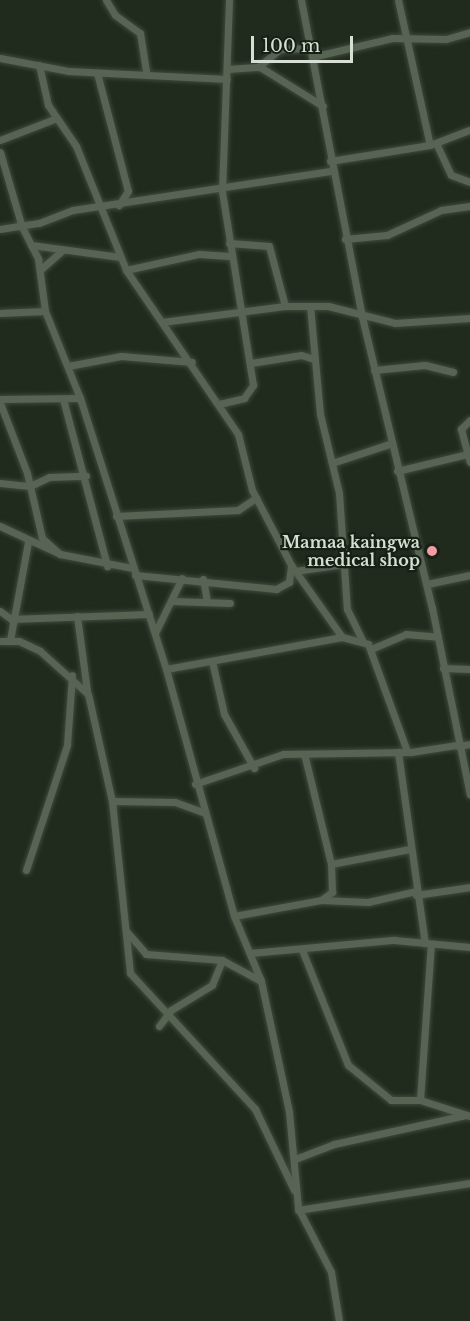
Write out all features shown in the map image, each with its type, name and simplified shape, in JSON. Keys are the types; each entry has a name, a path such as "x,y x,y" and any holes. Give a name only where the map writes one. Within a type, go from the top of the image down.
{"street":[{"path":"106,0 115,15 140,33 146,72"},
{"path":"219,404 244,398 253,389 251,363 238,316 222,191 229,0"},
{"path":"301,0 316,57 330,161 345,238 389,444 427,584 458,746 470,794"},
{"path":"398,0 433,144 451,175 470,182"},
{"path":"316,57 408,39 470,32"},
{"path":"258,67 280,49 314,48"},
{"path":"0,58 97,73 146,72 227,79"},
{"path":"39,65 48,105 76,146 98,209 126,270 192,362 238,434 256,498 293,568 342,637"},
{"path":"228,69 258,67 322,106"},
{"path":"97,73 128,191 119,205"},
{"path":"0,140 57,118"},
{"path":"330,161 433,144 470,130"},
{"path":"0,152 22,226 41,269 45,311 80,398 133,572 155,633 195,784 234,916 261,981 295,1159 295,1191 298,1210 332,1272 339,1321"},
{"path":"0,229 22,226 67,211 98,209 222,191 332,171"},
{"path":"0,179 9,179"},
{"path":"345,238 387,235 441,210 470,206"},
{"path":"229,243 269,246 285,306"},
{"path":"31,245 120,257"},
{"path":"41,269 63,250"},
{"path":"126,270 199,254 229,256"},
{"path":"162,322 238,316 285,306 342,308 362,317 395,322 470,318"},
{"path":"310,306 321,426 332,463 348,614 371,649 407,751"},
{"path":"0,313 45,311"},
{"path":"251,363 301,355 314,359"},
{"path":"68,366 121,356 192,362"},
{"path":"374,370 425,365 453,372"},
{"path":"60,554 42,538 30,486 0,401 80,398"},
{"path":"63,399 86,476 107,566"},
{"path":"397,471 469,458 461,429 470,420"},
{"path":"332,463 389,444"},
{"path":"0,483 30,486 49,477 86,476"},
{"path":"116,516 238,510 256,498"},
{"path":"0,526 28,542 60,554 133,572 276,589 289,582 293,568"},
{"path":"10,640 11,619 28,542"},
{"path":"293,568 343,564"},
{"path":"427,584 470,575"},
{"path":"155,633 182,578"},
{"path":"203,579 207,602"},
{"path":"172,601 230,603"},
{"path":"0,611 11,619 149,614"},
{"path":"77,616 88,694 112,801 130,973 169,1012 255,1109 295,1191"},
{"path":"371,649 406,634 438,637"},
{"path":"166,669 342,637 364,641"},
{"path":"0,641 10,640 40,651 72,675 88,694"},
{"path":"212,662 224,714 254,768"},
{"path":"443,668 470,669"},
{"path":"26,870 67,745 72,675"},
{"path":"195,784 254,768 273,755 305,757 398,752 470,744"},
{"path":"398,752 416,893 428,944 420,1100"},
{"path":"305,757 331,864 332,892 321,900"},
{"path":"112,801 175,802 203,812"},
{"path":"331,864 410,849"},
{"path":"234,916 321,900 368,902 416,893 470,887"},
{"path":"126,930 150,955 222,960 261,981"},
{"path":"250,953 394,940 470,947"},
{"path":"302,950 348,1065 391,1100 420,1100 468,1116"},
{"path":"159,1026 169,1012 212,985 222,960"},
{"path":"295,1159 334,1144 468,1116"},
{"path":"298,1210 470,1183"}],"place":[{"name":"Mamaa kaingwa medical shop","path":"432,551"}]}
